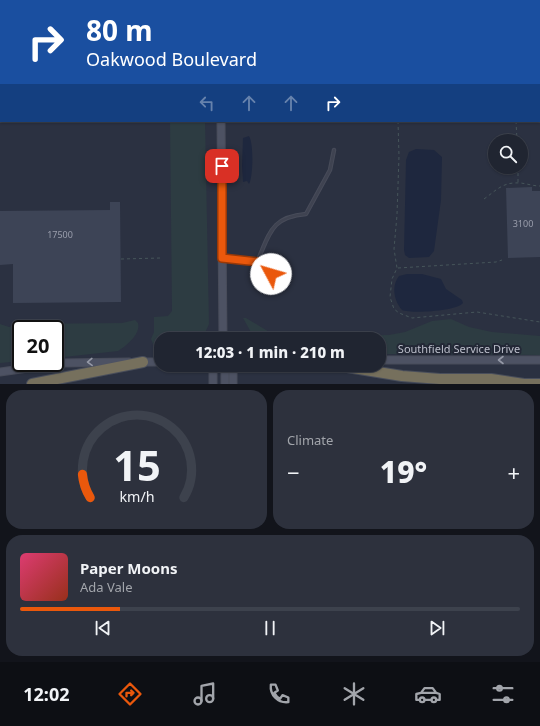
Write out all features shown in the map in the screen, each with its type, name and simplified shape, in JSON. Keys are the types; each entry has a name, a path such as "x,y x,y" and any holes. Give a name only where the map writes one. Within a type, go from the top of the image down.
{"highway":[{"path":"32,384 144,362"},
{"path":"378,372 402,376 440,379 491,379 524,384 540,384"}],"main road":[{"path":"222,122 224,332"},
{"name":"Southfield Service Drive","path":"386,360 540,360"},
{"path":"0,372 63,363 154,362"},
{"path":"213,372 213,384"},
{"path":"225,372 225,384"},
{"path":"233,384 234,372"}],"lane":[{"path":"258,262 280,221 292,215 306,214 330,170 334,150"},
{"path":"222,258 258,262 264,269 278,278"}],"path":[{"path":"398,122 398,214 394,249 397,268 392,279 390,297 391,305 394,309 406,317 420,318 477,312 519,320 540,322"},
{"path":"516,122 517,134"},
{"path":"518,174 518,183"},
{"path":"484,199 501,186 518,183 540,186"},
{"path":"121,259 161,258"},
{"path":"397,268 446,266 496,262 502,260"}],"shaded area":[{"path":"170,122 205,122 209,324 205,332 154,332 154,317 168,316 172,311"},
{"path":"243,318 246,318 269,332 251,332"},
{"path":"451,319 469,327 492,332 540,336 540,355 386,354 386,335 405,332 432,321"},
{"path":"135,320 138,323 138,327 135,335 129,343 118,351 64,357 64,324 122,323"},
{"path":"0,324 12,326 12,362 0,363"},
{"path":"154,332 154,346 151,339"}],"water":[{"path":"249,136 252,146 252,161 249,184 247,181 243,182 242,166 243,138"},
{"path":"416,149 434,150 442,157 441,200 434,251 429,257 409,258 405,255 404,250 406,160 409,152"},
{"path":"407,274 422,274 441,279 446,289 462,300 463,303 459,306 444,310 415,312 402,310 395,298 394,289 399,276"}],"building":[{"path":"532,187 532,191 540,191 540,257 508,258 506,188"},
{"path":"110,202 120,202 121,302 13,303 13,264 0,265 0,211 110,210"}],"route":[{"path":"222,166 222,258 258,262 271,274"}]}
